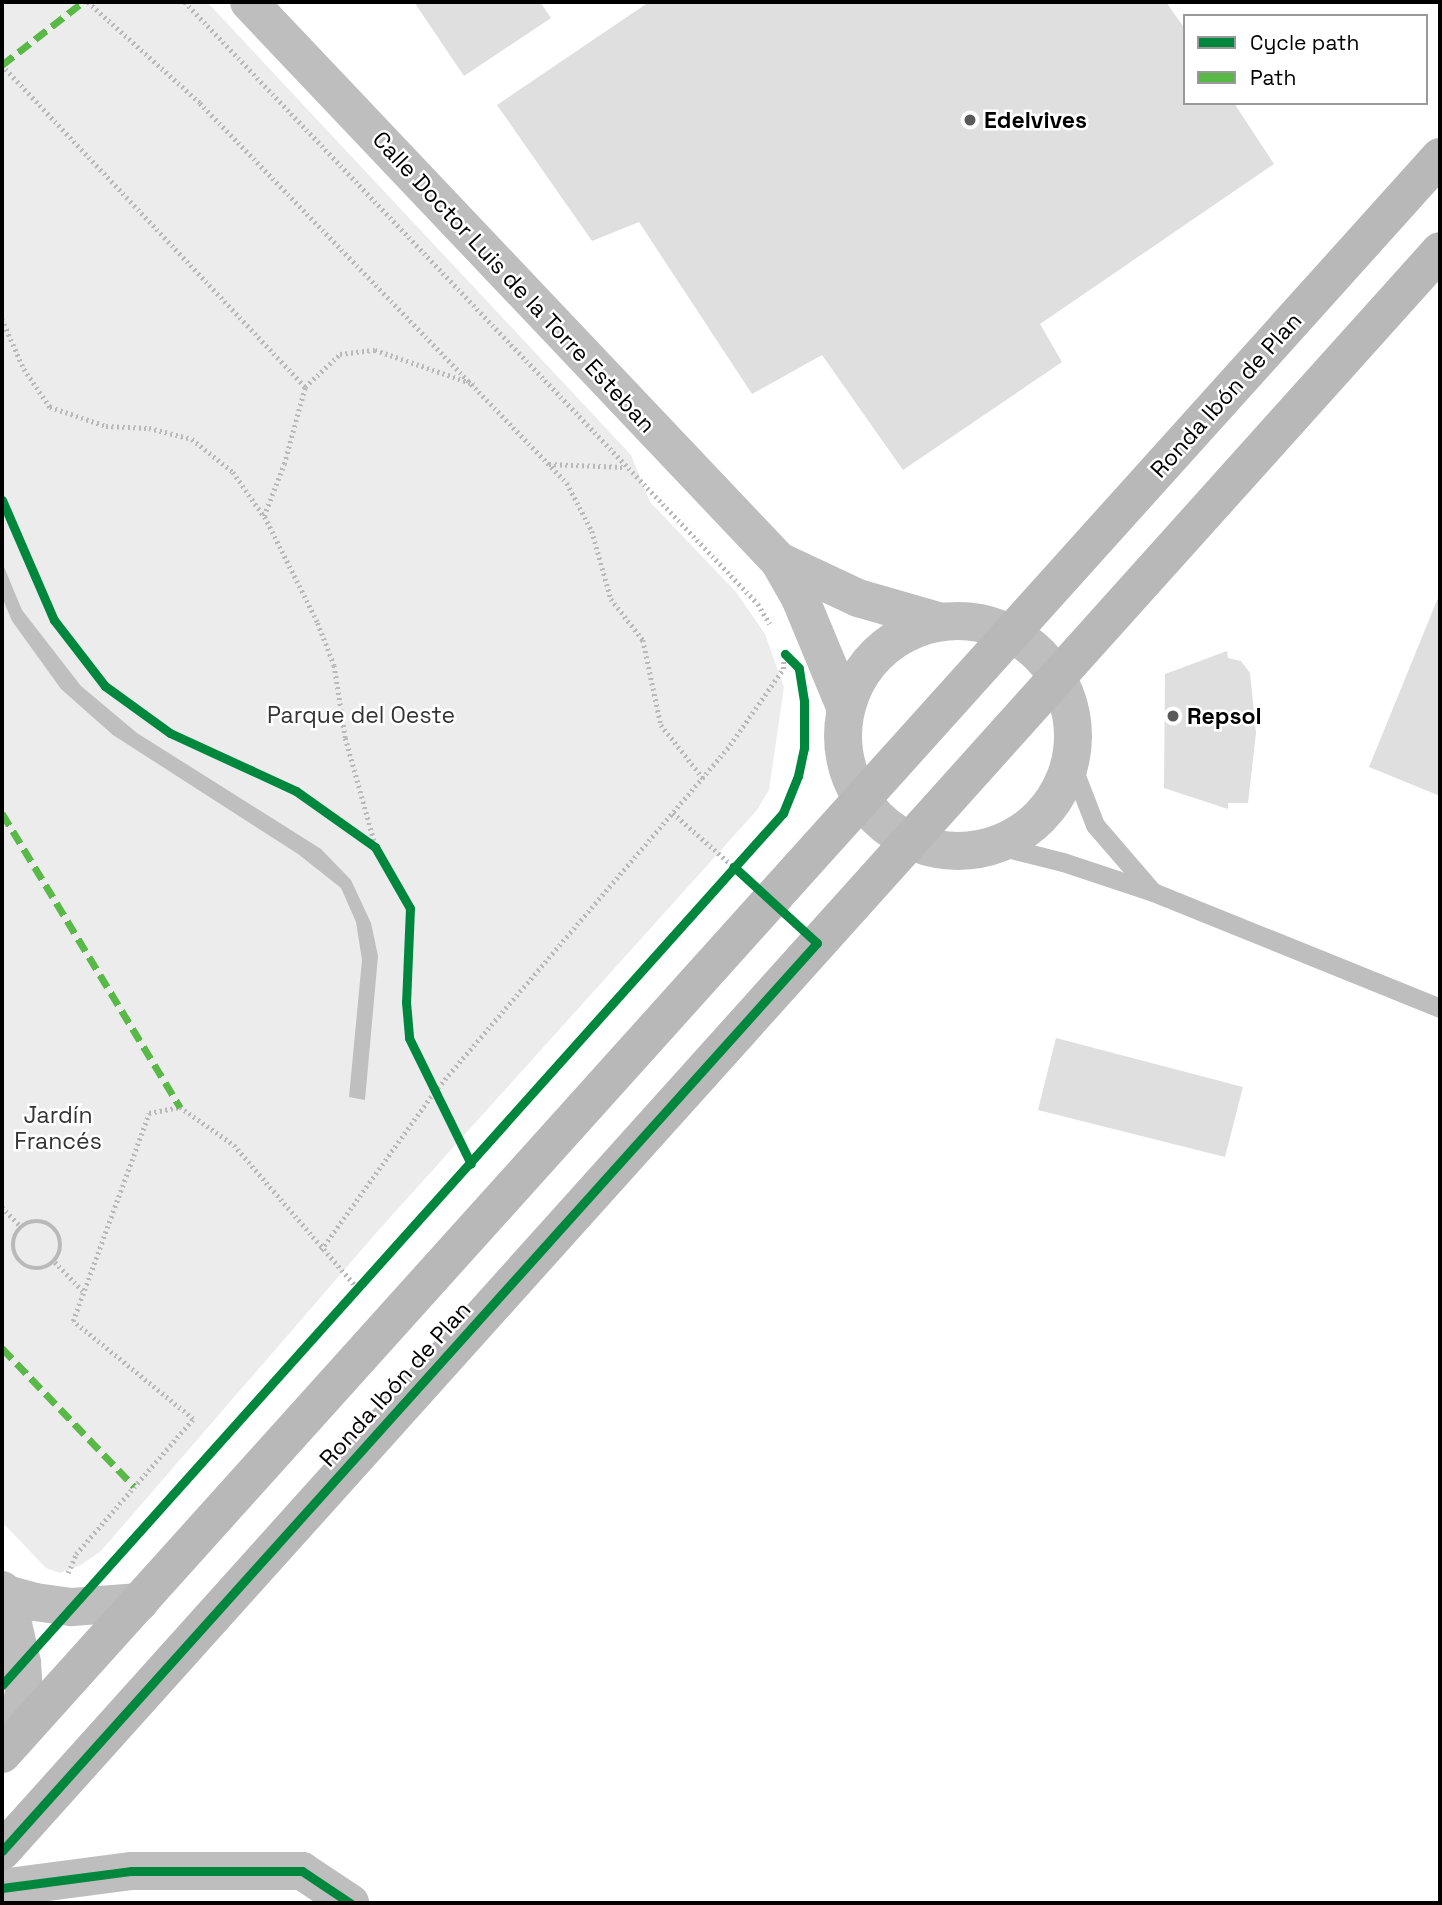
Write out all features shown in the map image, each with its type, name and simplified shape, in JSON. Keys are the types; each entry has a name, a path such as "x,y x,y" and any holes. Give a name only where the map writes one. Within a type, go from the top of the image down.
{"main road":[{"name":"Ronda Ibón de Plan","path":"7,1748 1440,157"},
{"name":"Ronda Ibón de Plan","path":"2,1851 1440,251"}],"street":[{"name":"Calle Doctor Luis de la Torre Esteban","path":"248,2 779,561"},
{"path":"779,561 858,598 941,622"},
{"path":"779,561 800,598 846,709"},
{"path":"967,620 988,624 1013,634 1039,653 1058,677 1070,704 1074,733 1071,762 1056,798 1029,827 995,845 957,851 937,849 910,840 883,823 862,798 845,758 846,709 862,673 888,644 923,625 967,620"},
{"path":"7,1748 24,1693 22,1663 4,1592 52,1605 95,1607 140,1602"},
{"path":"2,1888 132,1871 302,1871 350,1903"}],"lane":[{"path":"1071,762 1095,825 1153,892"},
{"path":"995,845 1063,862 1153,892 1440,1008"}],"path":[{"path":"88,2 200,103 475,384 567,483 592,531 611,599 643,640 661,725 703,778"},
{"path":"185,2 624,467 758,604 775,633"},
{"path":"2,65 305,387"},
{"path":"2,319 24,369 50,407 106,426 149,428 192,439 233,472 264,516 317,622 334,666 345,738 375,847 410,908 406,1002 409,1038 471,1164"},
{"path":"264,516 284,464 305,387 340,354 375,350 475,384"},
{"path":"550,464 624,467"},
{"path":"2,500 54,620 105,686 170,733 296,791 375,847"},
{"path":"321,1250 434,1092 703,778 773,686 788,657"},
{"path":"673,813 734,867"},
{"path":"725,877 743,858"},
{"path":"52,1605 76,1554 193,1419 73,1321 149,1113 180,1107 234,1145 321,1250 359,1290"},
{"path":"462,1174 480,1154"},
{"path":"2,1208 21,1227"},
{"path":"44,1222 57,1232 61,1247 55,1262 41,1269 26,1267 20,1262 15,1256 14,1241 21,1227 28,1223 44,1222"},
{"path":"55,1262 83,1291"},
{"path":"349,1300 367,1280"}],"green space":[{"name":"Parque del Oeste","path":"2,2 207,2 631,455 650,502 736,592 765,634 784,687 769,790 757,810 377,1232 101,1551 81,1565 60,1573 46,1568 2,1522"}],"shaded area":[{"path":"2,562 22,610 81,686 137,733 321,849 351,880 371,923 378,956 365,1100 349,1097 362,960 356,922 341,888 298,854 113,735 61,689 12,621 2,597"}],"building":[{"path":"414,2 540,2 551,18 464,76"},
{"path":"649,2 1166,2 1183,26 1183,105 1235,105 1274,164 1040,324 1062,362 903,470 822,355 752,394 639,222 592,241 497,105"},
{"path":"1440,593 1440,796 1369,767"},
{"path":"1227,651 1228,658 1241,661 1250,673 1256,733 1248,803 1228,803 1228,809 1164,788 1165,674"},
{"path":"1056,1038 1243,1087 1225,1157 1038,1110"}],"marked path":[{"path":"2,65 83,2"},
{"path":"2,813 180,1107"},
{"path":"2,1348 134,1486"}],"cycle path":[{"path":"2,500 54,620 105,686 170,733 296,791 375,847 410,908 406,1002 409,1038 471,1164"},
{"path":"2,1685 783,813 798,776 804,748 804,701 799,668 785,654"},
{"path":"2,1851 817,943 734,867"},
{"path":"2,1888 132,1871 302,1871 350,1903"}],"place":[{"name":"Edelvives","path":"970,120"},
{"name":"Repsol","path":"1173,716"}],"park label":[{"name":"Jardín Francés","path":"58,1128"}]}
